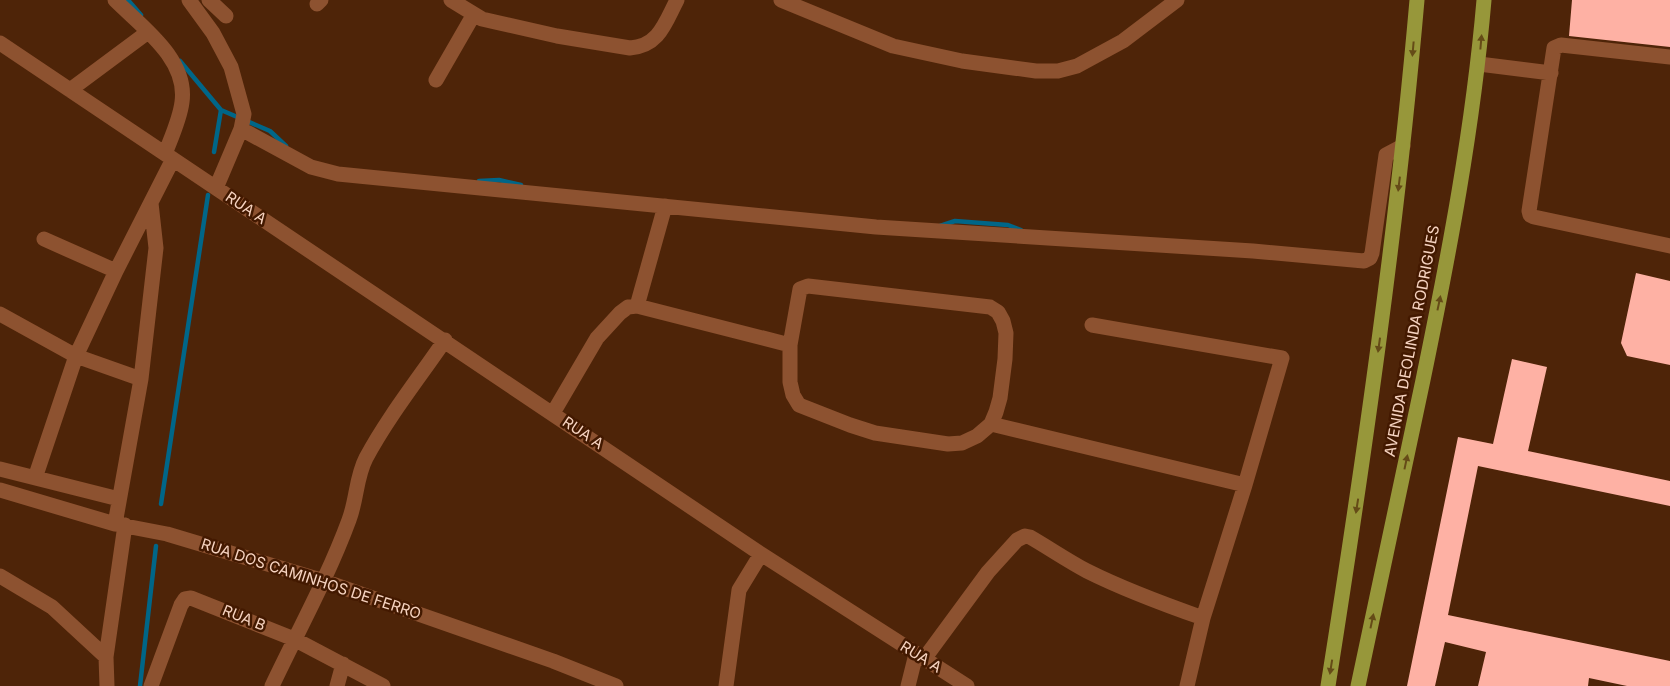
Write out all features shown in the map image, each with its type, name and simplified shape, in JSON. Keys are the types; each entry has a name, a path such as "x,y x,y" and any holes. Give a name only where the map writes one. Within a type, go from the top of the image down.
{"highway":[{"name":"AVENIDA DEOLINDA RODRIGUES","path":"1328,686 1359,490 1385,302 1417,0"},
{"name":"AVENIDA DEOLINDA RODRIGUES","path":"1358,686 1445,274 1471,125 1479,64 1484,0"}],"street":[{"path":"35,478 76,356 116,271 173,159 183,88 178,71 167,54 148,32 114,0"},
{"path":"189,0 213,33 231,67 244,114 241,129 216,188"},
{"path":"210,0 226,16"},
{"path":"451,0 474,14 494,22 630,48 641,47 656,37 677,0"},
{"path":"780,0 892,46 962,62 1058,72 1077,66 1123,42 1177,0"},
{"path":"436,80 474,14"},
{"path":"70,90 148,32"},
{"path":"0,43 173,159"},
{"path":"1670,57 1560,45 1554,48 1529,211 1530,215 1534,217 1670,246"},
{"path":"1479,64 1551,73"},
{"path":"241,129 311,168 338,174 876,227 1253,251 1364,261 1370,258 1372,253 1386,155 1403,146"},
{"name":"RUA A","path":"173,159 761,554 966,686"},
{"path":"107,686 106,657 120,524 119,499 141,379 156,248 151,203"},
{"path":"637,306 665,206"},
{"path":"44,239 116,271"},
{"path":"808,286 990,307 998,312 1004,321 1006,333 1000,398 991,424 978,436 962,443 948,444 875,433 799,405 793,395 790,382 790,345 800,290 808,286"},
{"path":"553,413 597,338 628,307 637,306 790,345"},
{"path":"0,314 76,356 141,379"},
{"path":"1092,325 1282,358 1245,485 1203,618 1187,686"},
{"path":"272,686 324,581 350,519 359,474 366,459 379,436 445,340"},
{"path":"991,424 1245,485"},
{"path":"0,468 119,499"},
{"name":"RUA DOS CAMINHOS DE FERRO","path":"0,490 120,524 167,534 324,581 553,661 616,686"},
{"path":"908,686 920,656 988,572 1017,540 1025,536 1030,537 1085,570 1140,596 1203,618"},
{"path":"726,686 739,590 761,554"},
{"path":"0,576 52,607 106,657"},
{"name":"RUA B","path":"151,686 181,605 185,599 191,598 294,639 384,686"},
{"path":"337,686 342,664"}],"building":[{"path":"1572,0 1670,0 1670,47 1569,36"},
{"path":"1636,273 1670,281 1670,365 1627,356 1621,343"},
{"path":"1512,359 1547,367 1528,451 1670,481 1670,506 1478,466 1448,615 1670,661 1670,686 1627,686 1589,678 1588,686 1478,686 1486,652 1445,642 1435,686 1407,686 1458,437 1493,444"}],"waterway":[{"path":"128,0 141,15"},
{"path":"180,61 221,110 270,131 286,146"},
{"path":"214,152 221,110"},
{"path":"479,181 499,180 521,185"},
{"path":"161,504 208,195"},
{"path":"940,226 955,221 1008,225 1021,230"},
{"path":"140,686 156,546"}]}
